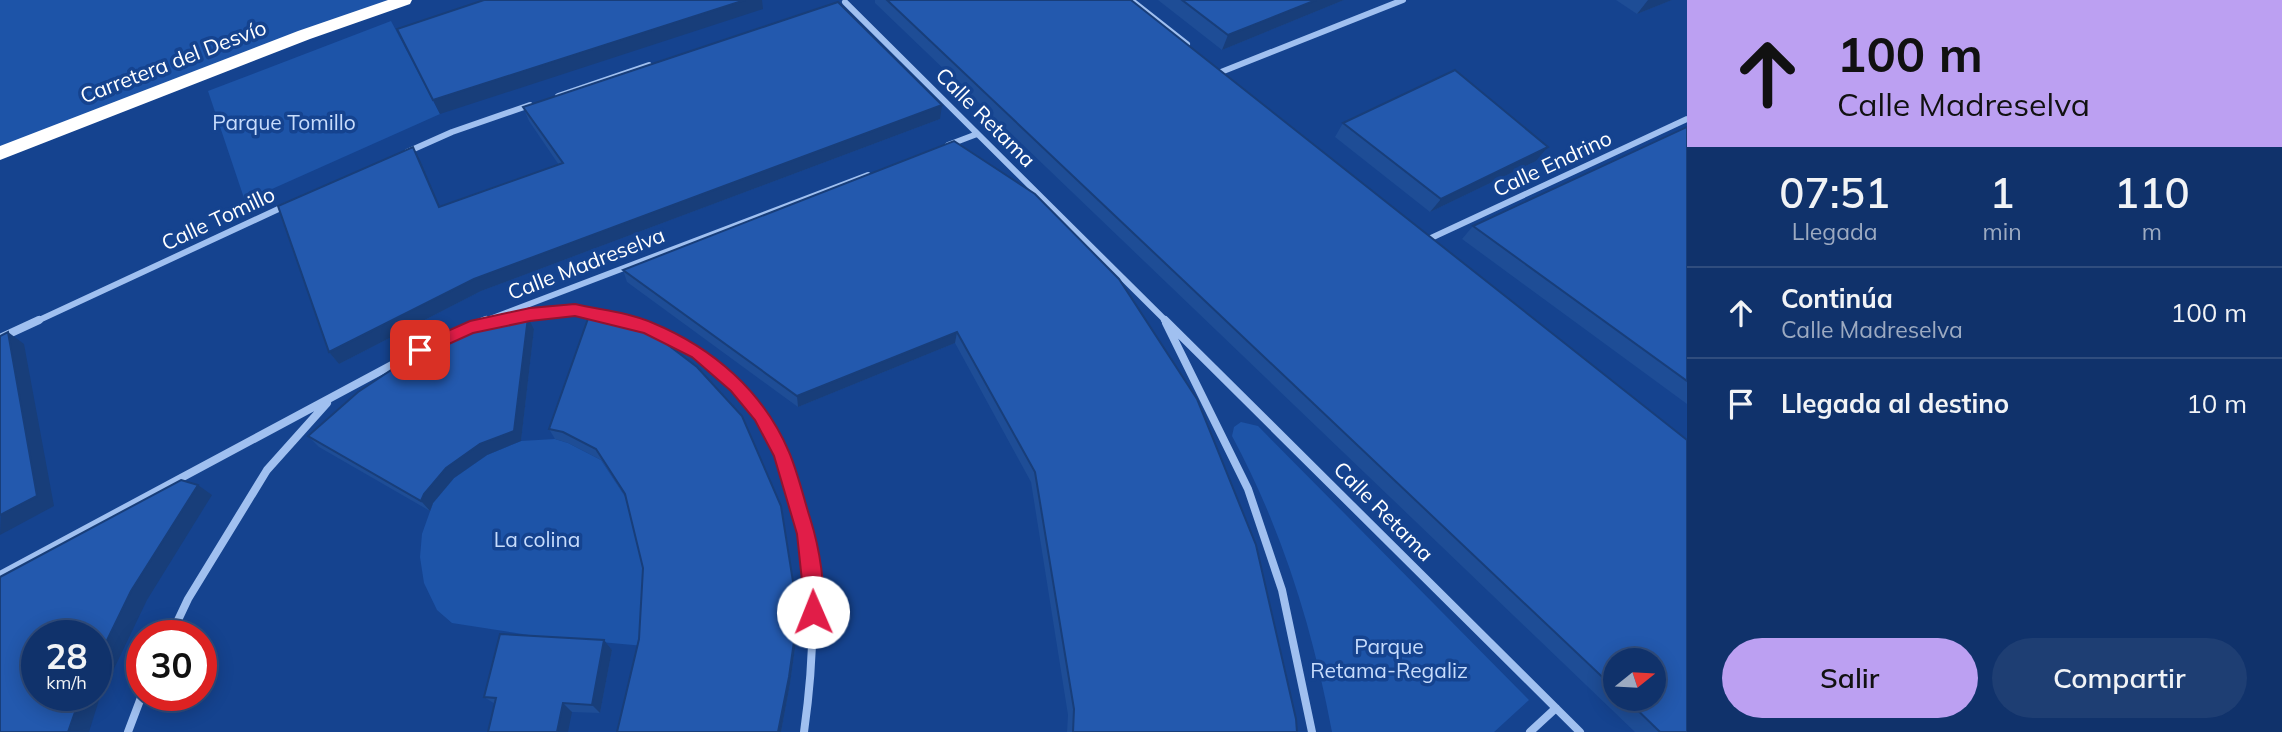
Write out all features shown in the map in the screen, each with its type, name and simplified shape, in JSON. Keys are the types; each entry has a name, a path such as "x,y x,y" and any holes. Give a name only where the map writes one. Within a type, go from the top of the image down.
{"highway":[{"name":"Carretera del Desvío","path":"0,153 304,35 404,0"}],"street":[{"path":"1131,0 1191,48"},
{"path":"1221,72 1403,0"},
{"path":"831,6 847,1"},
{"name":"Calle Retama","path":"847,1 977,134 1580,732"},
{"path":"555,97 659,62"},
{"path":"1211,64 1231,80"},
{"path":"405,152 452,132 542,101"},
{"name":"Calle Endrino","path":"1432,238 1687,119"},
{"path":"938,148 977,134"},
{"name":"Calle Madreselva","path":"0,575 442,338 874,172"},
{"name":"Calle Tomillo","path":"0,338 296,201"},
{"path":"1421,230 1442,246"},
{"path":"470,327 530,315 575,310 647,327 698,353 736,386 753,405 782,454 806,534 813,581 813,656 804,732"},
{"name":"Calle Retama","path":"1163,316 1248,489 1282,590 1312,732"},
{"path":"178,620 188,599 267,470 332,397"},
{"path":"1530,732 1556,708"},
{"path":"128,732 136,711"}],"green space":[{"path":"0,0 408,0 0,153"},
{"name":"Parque Tomillo","path":"391,21 440,114 245,201 208,91"},
{"name":"Parque Retama-Regaliz","path":"1241,422 1258,426 1529,700 1494,732 1332,732 1315,655 1294,580 1266,507 1232,436 1234,427"},
{"name":"La colina","path":"555,439 601,460 630,504 647,577 644,646 535,636 452,623 437,610 424,583 420,557 422,534 433,503 454,478 487,455 521,441"}],"building":[{"path":"484,0 745,0 433,100 397,29"},
{"path":"887,0 1131,0 1687,440 1687,732 1660,732 1638,711 1666,711 1666,648 1603,648 1603,678"},
{"path":"1182,0 1316,0 1228,35"},
{"path":"838,2 942,105 474,279 329,352 278,206 413,147 439,207 563,163 523,107"},
{"path":"1455,70 1548,147 1441,199 1343,123"},
{"path":"1687,127 1687,381 1473,226"},
{"path":"954,141 1035,194 1119,279 1197,399 1256,545 1297,732 1073,732 1074,709 1035,472 957,332 797,396 623,270"},
{"path":"590,313 651,332 697,367 742,416 781,506 798,613 778,732 617,732 639,639 643,568 625,494 596,449 563,432 549,429"},
{"path":"528,317 514,431 480,444 446,468 421,501 308,436 358,392 441,337"},
{"path":"8,332 37,496 0,515 0,336"},
{"path":"181,480 198,485 131,591 112,630 112,620 21,620 21,711 75,711 68,732 0,732 0,577"},
{"path":"500,634 604,640 592,705 563,703 557,732 488,732 496,698 484,697"}],"route":[{"path":"420,350 470,327 530,315 575,310 647,327 698,353 736,386 761,415 782,454 806,534 813,581 813,612"}]}
